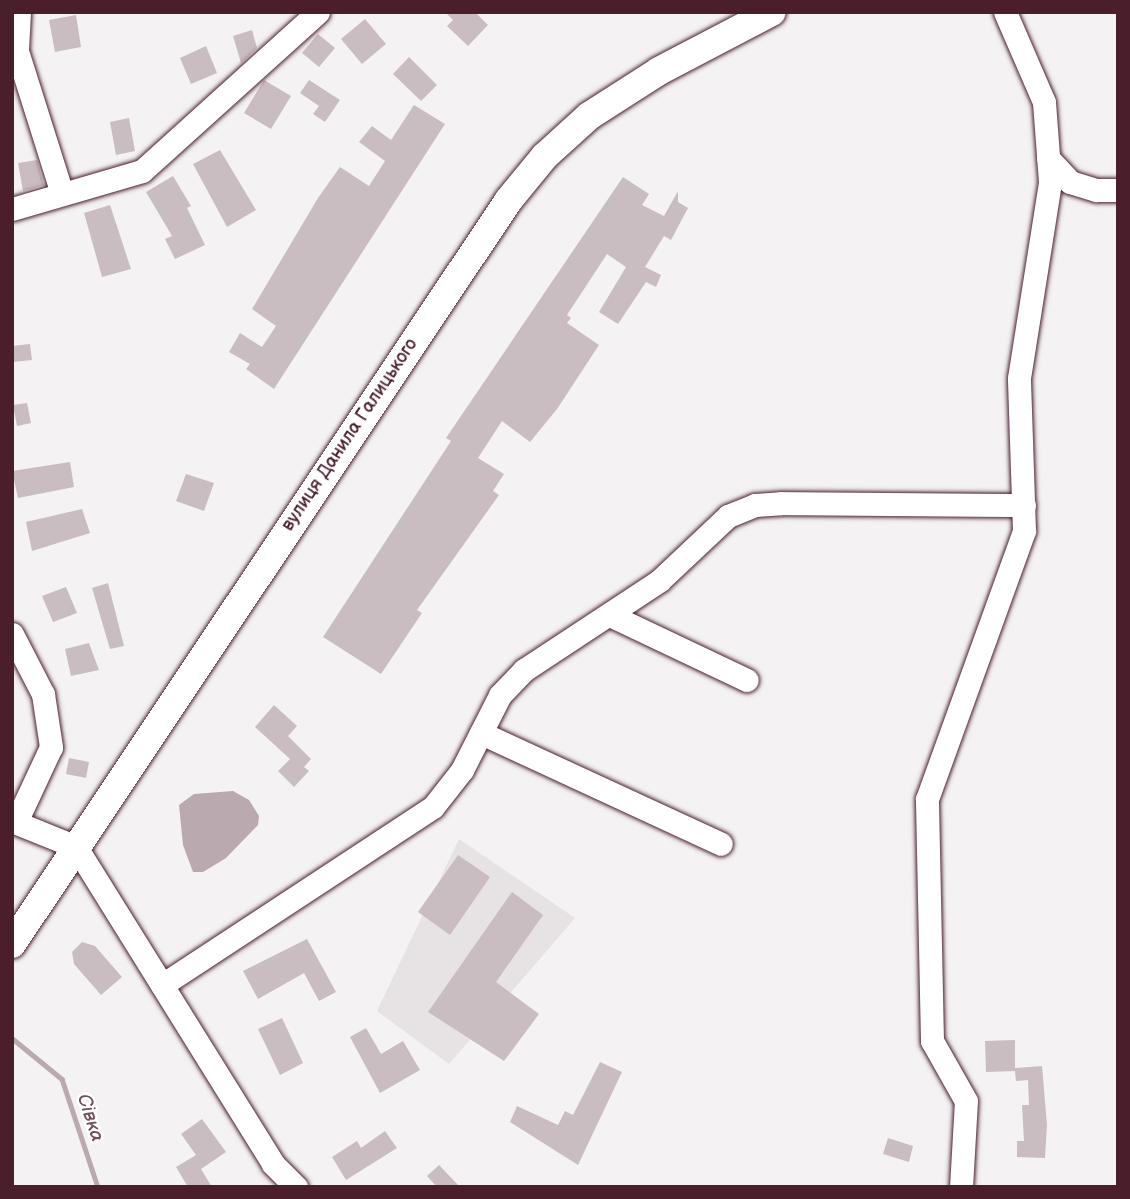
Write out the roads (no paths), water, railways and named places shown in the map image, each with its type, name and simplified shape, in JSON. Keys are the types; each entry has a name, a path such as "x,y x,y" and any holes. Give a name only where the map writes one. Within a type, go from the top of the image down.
{"main road":[{"name":"вулиця Данила Галицького","path":"12,944 435,307 545,156 589,116 659,71 772,12"}],"street":[{"path":"19,12 18,51 62,194"},
{"path":"12,209 142,171 318,12"},
{"path":"961,1187 966,1101 932,1041 927,799 1024,531 1019,378 1050,182 1044,102 1005,12"},
{"path":"1048,158 1070,182 1097,190 1118,190"},
{"path":"162,985 433,807 462,769 500,695 524,670 612,616 659,581 727,516 755,505 1024,505"},
{"path":"612,616 747,680"},
{"path":"12,634 43,694 51,747 14,822 76,847 273,1164 293,1185"},
{"path":"481,733 721,844"}],"waterway":[{"name":"Сівка","path":"12,1038 62,1079 98,1187"}]}
